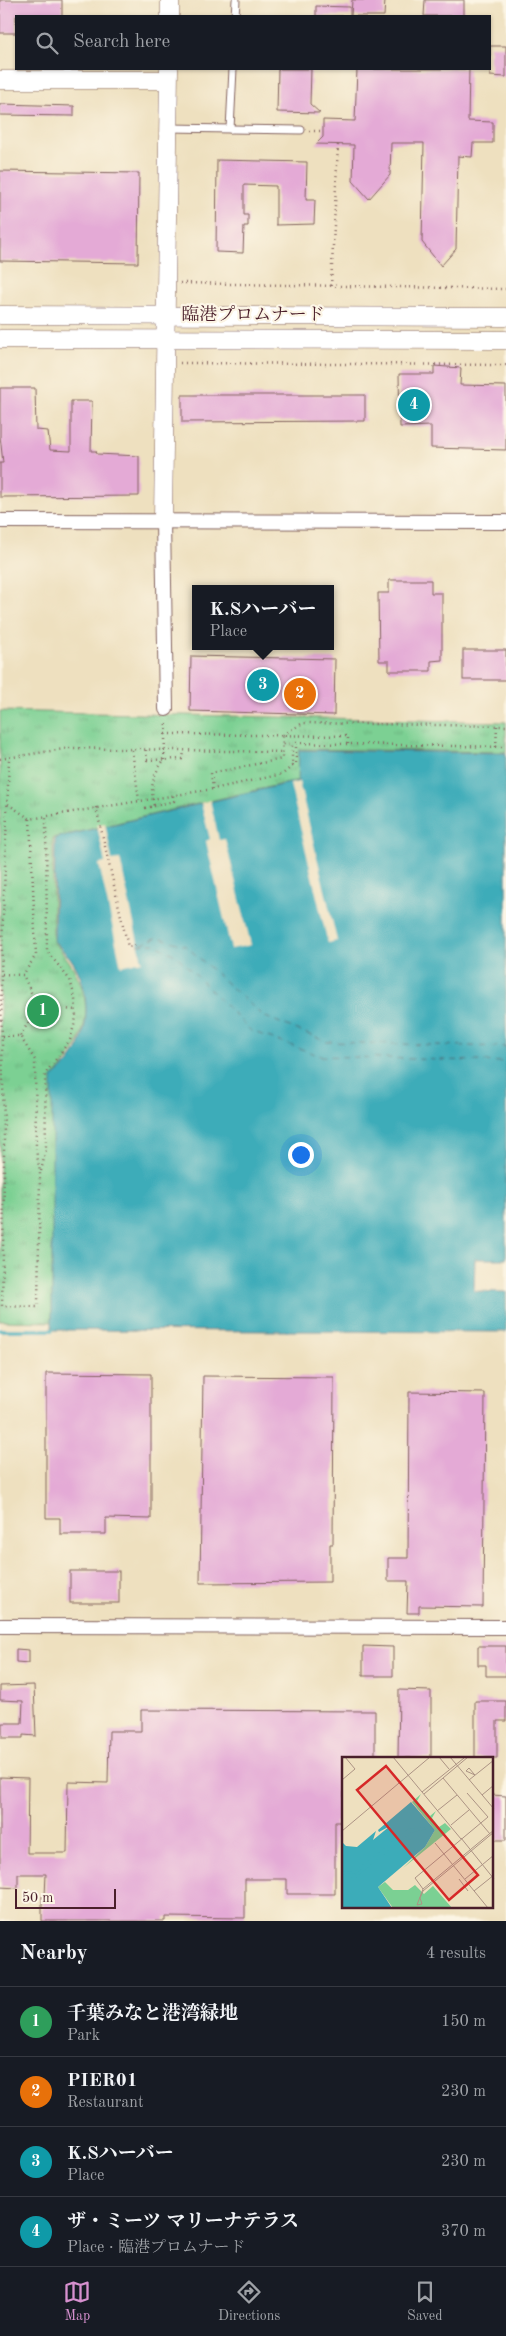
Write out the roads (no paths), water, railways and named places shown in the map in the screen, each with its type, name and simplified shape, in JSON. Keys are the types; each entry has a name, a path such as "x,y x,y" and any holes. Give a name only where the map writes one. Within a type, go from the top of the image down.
{"street":[{"path":"170,0 170,15"},
{"path":"0,80 169,74 163,520 166,709"},
{"name":"臨港プロムナード","path":"0,315 166,314 506,317"},
{"name":"臨港プロムナード","path":"0,339 506,340"},
{"path":"0,521 506,522"},
{"path":"0,1626 506,1627"}],"lane":[{"path":"235,15 236,0"},
{"path":"230,129 233,70"},
{"path":"167,128 301,130"}],"water":[{"path":"299,750 506,753 506,1259 475,1259 474,1291 506,1292 506,1332 52,1330 52,1078 77,1051 82,1038 86,1010 82,982 77,969 70,958 54,941 55,838 298,781"}],"waterway":[{"path":"0,1330 52,1330"}],"place":[{"name":"ザ・ミーツ マリーナテラス","path":"414,405"},
{"name":"K.Sハーバー","path":"263,685"},
{"name":"PIER01","path":"300,694"},
{"name":"千葉みなと港湾緑地","path":"43,1011"}]}
